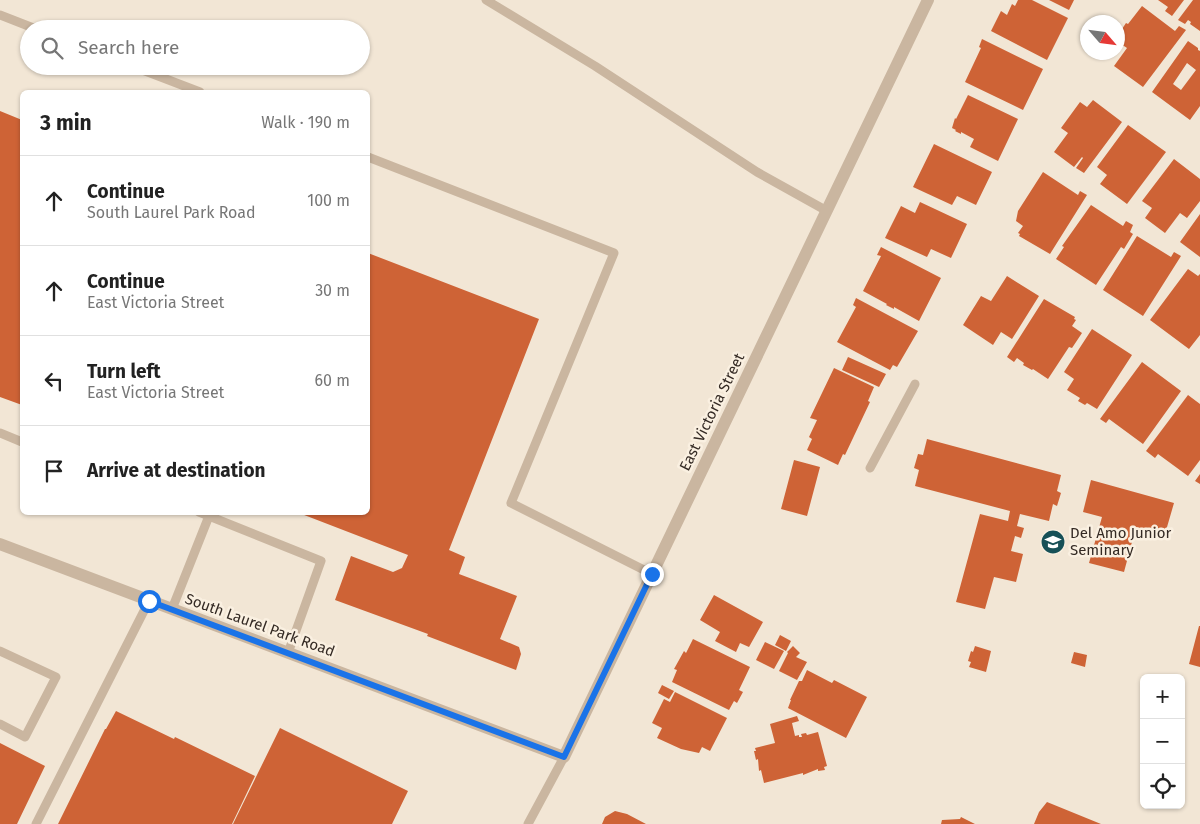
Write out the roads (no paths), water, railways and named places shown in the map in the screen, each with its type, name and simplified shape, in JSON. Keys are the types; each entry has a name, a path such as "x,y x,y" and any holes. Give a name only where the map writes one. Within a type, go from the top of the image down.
{"street":[{"name":"East Victoria Street","path":"564,757 928,0"},
{"name":"South Laurel Park Road","path":"0,544 564,757"}],"lane":[{"path":"486,0 595,66 757,172 827,211"},
{"path":"0,15 20,23"},
{"path":"156,75 195,90"},
{"path":"370,158 614,253 511,503 652,574"},
{"path":"870,468 915,384"},
{"path":"0,433 20,441"},
{"path":"172,609 209,516 321,561 288,652"},
{"path":"36,824 149,601"},
{"path":"0,651 56,677 25,737 0,724"},
{"path":"528,824 564,757"}],"place":[{"name":"Del Amo Junior Seminary","path":"1053,542"}]}
